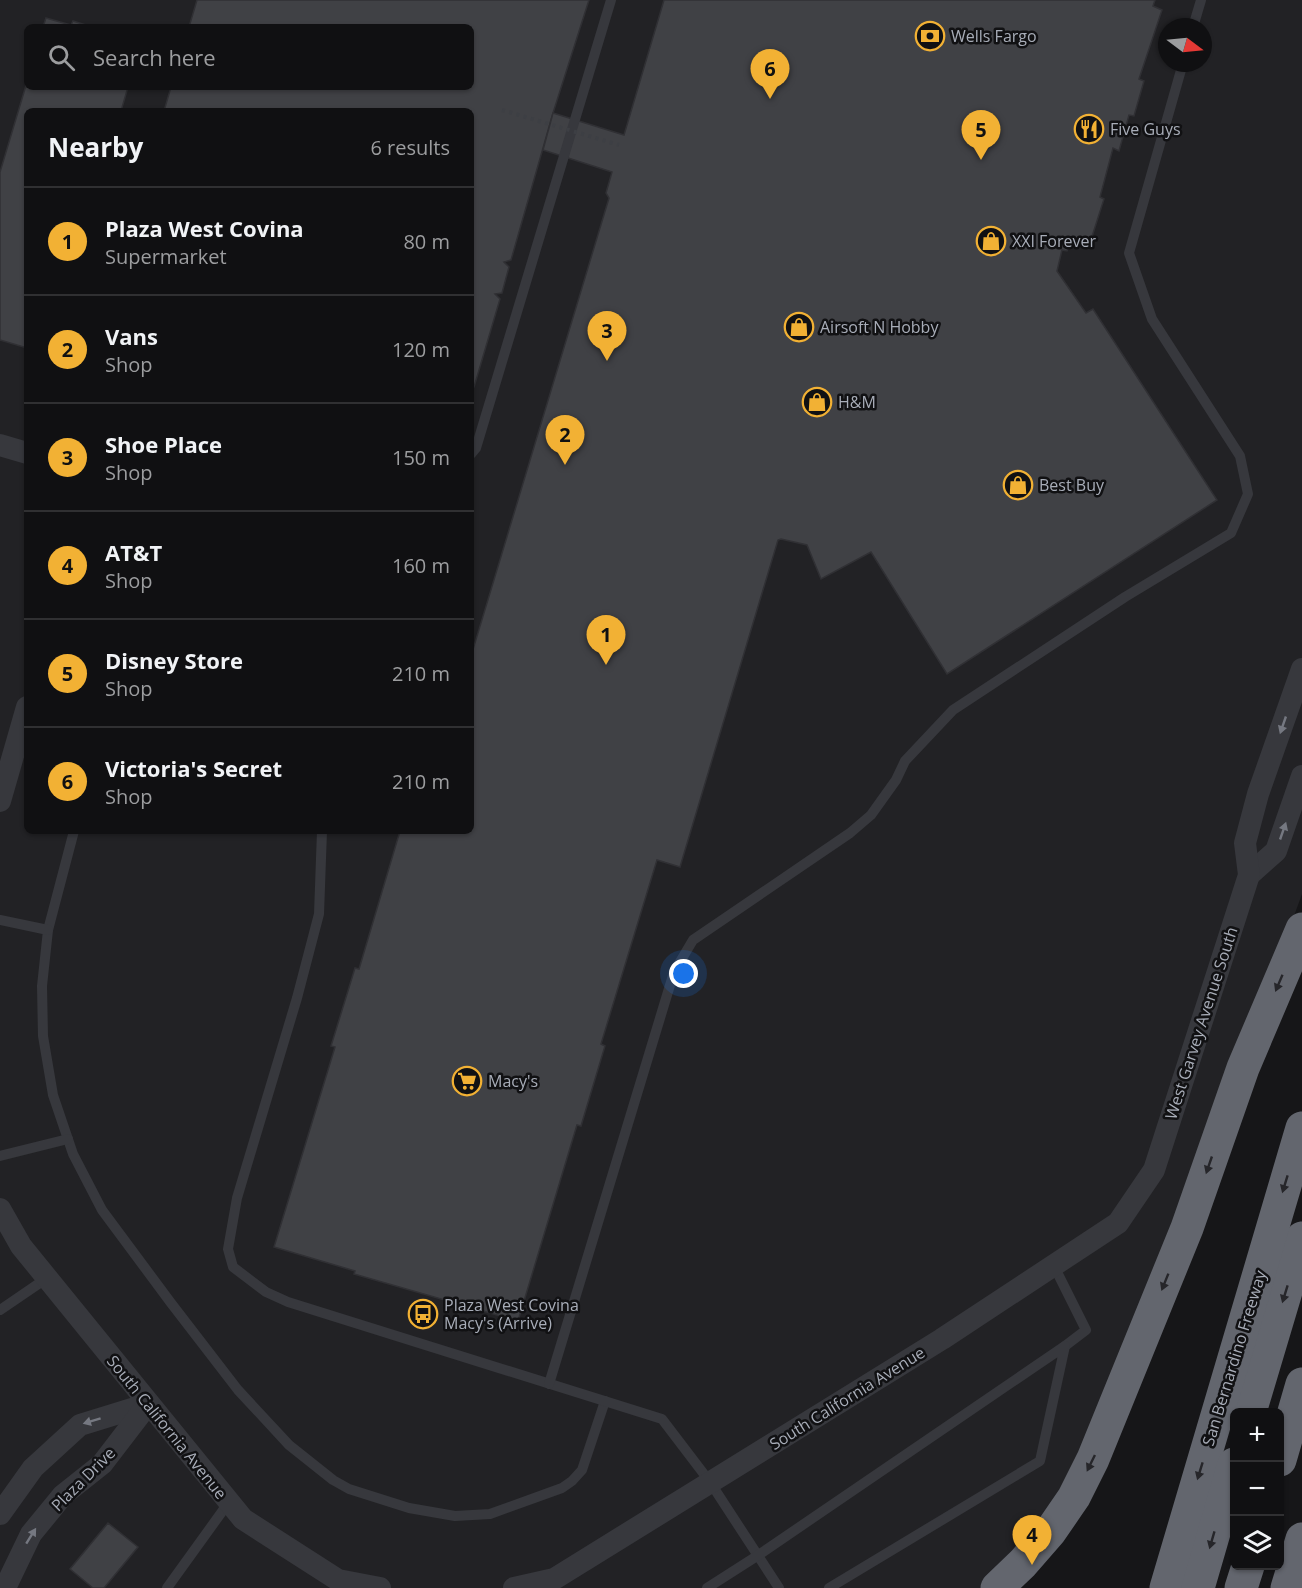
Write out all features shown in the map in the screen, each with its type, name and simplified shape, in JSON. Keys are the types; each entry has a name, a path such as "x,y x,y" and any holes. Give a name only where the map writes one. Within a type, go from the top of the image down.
{"highway":[{"path":"997,1588 1050,1532 1074,1497 1093,1459 1187,1228 1243,1068 1302,929"},
{"name":"San Bernardino Freeway","path":"1166,1588 1302,1128"},
{"path":"1251,1408 1302,1238"},
{"path":"1284,1446 1302,1384"},
{"path":"1198,1588 1230,1478"},
{"path":"1287,1588 1302,1539"},
{"path":"1241,1588 1247,1570"}],"street":[{"path":"0,445 24,452"},
{"name":"West Garvey Avenue South","path":"1154,1170 1249,875 1245,843 1258,794 1302,669"},
{"path":"0,801 3,776 24,716"},
{"path":"1249,875 1276,851 1302,776"},
{"name":"South California Avenue","path":"513,1588 554,1580 942,1339 1054,1266 1118,1223 1154,1170"},
{"name":"South California Avenue","path":"0,1209 21,1246 243,1519 338,1580 380,1588"},
{"path":"0,1514 33,1468 80,1425 148,1404"},
{"name":"Plaza Drive","path":"5,1588 31,1534 63,1495 102,1464 148,1404"}],"lane":[{"path":"474,450 611,0"},
{"path":"1196,18 1201,0"},
{"path":"549,1384 674,972 693,940 850,833 871,815 896,780 905,761 953,710 1125,597 1231,533 1248,494 1240,456 1152,319 1129,253 1180,72"},
{"path":"73,834 48,930 42,986 43,1036 53,1095 68,1140 102,1210 238,1390 289,1445 333,1480 350,1490 416,1510 455,1516 490,1514 562,1488 572,1481 582,1470 605,1401"},
{"path":"322,834 319,914 297,998 237,1198 228,1249 233,1267 266,1292 288,1302 662,1419 710,1482 778,1588"},
{"path":"0,920 48,930"},
{"path":"0,1156 68,1140"},
{"path":"707,1588 1086,1330 1054,1266"},
{"path":"0,1310 47,1278"},
{"path":"829,1588 1041,1461 1065,1346"},
{"path":"167,1588 229,1502"}],"path":[{"path":"502,110 619,146"}],"shaded area":[{"path":"0,0 1302,0 1302,894 1112,1415 997,1588 0,1588"}],"building":[{"path":"197,0 589,0 553,113 511,260 504,262 509,267 502,293 495,294 500,299 474,387 474,108 165,108 170,90 474,90 474,24 190,24"},
{"path":"664,0 1155,0 1153,6 1162,10 1139,79 1144,81 1134,116 1129,115 1119,151 1113,148 1100,197 1104,199 1089,246 1072,241 1067,251 1062,250 1057,271 1086,313 1093,309 1217,500 947,674 871,552 821,579 807,545 778,540 680,867 657,860 601,1044 605,1046 581,1126 577,1125 518,1321 354,1274 355,1271 274,1247 335,1047 331,1046 355,968 359,969 399,834 474,834 474,646 609,198 606,193 612,172 543,150 553,113 624,135"},
{"path":"46,18 67,24 44,24"},
{"path":"25,90 127,90 122,108 24,108 24,347 0,340 0,172"},
{"path":"108,1523 138,1547 104,1588 93,1588 70,1569"}],"place":[{"name":"Wells Fargo","path":"930,36"},
{"name":"Victoria's Secret","path":"770,99"},
{"name":"Five Guys","path":"1089,129"},
{"name":"Disney Store","path":"981,160"},
{"name":"XXI Forever","path":"991,241"},
{"name":"Airsoft N Hobby","path":"799,327"},
{"name":"Shoe Place","path":"607,361"},
{"name":"H&M","path":"817,402"},
{"name":"Vans","path":"565,465"},
{"name":"Best Buy","path":"1018,485"},
{"name":"Plaza West Covina","path":"606,665"},
{"name":"Macy's","path":"467,1081"},
{"name":"Plaza West Covina Macy's (Arrive)","path":"423,1314"},
{"name":"AT&T","path":"1032,1565"}]}
